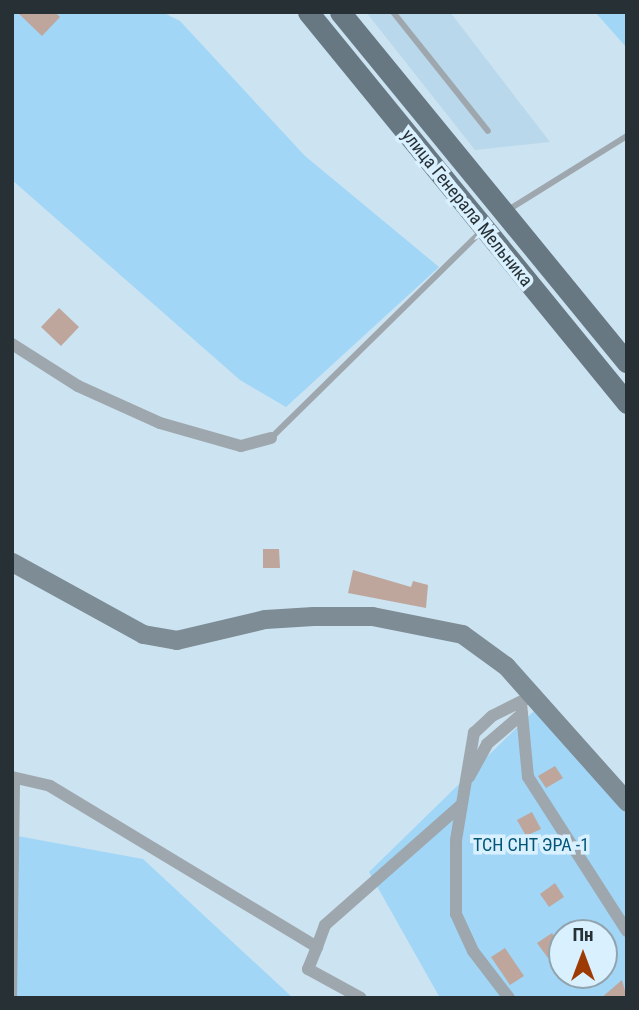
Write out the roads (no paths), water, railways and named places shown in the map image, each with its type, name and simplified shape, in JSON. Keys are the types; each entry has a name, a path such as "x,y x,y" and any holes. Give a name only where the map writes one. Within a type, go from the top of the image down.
{"main road":[{"name":"улица Генерала Мельника","path":"308,12 627,404"},
{"name":"улица Генерала Мельника","path":"341,12 627,363"},
{"path":"484,228 504,212"},
{"path":"12,562 143,634 176,639 265,619 313,617 372,617 462,634 506,666 525,704 627,802"}],"street":[{"path":"12,344 78,386 173,428 241,446 271,438"},
{"path":"509,998 473,951 456,914 460,806 481,723 525,704"},
{"path":"463,787 488,744 525,704"},
{"path":"525,704 527,777 627,931"},
{"path":"15,777 50,786 317,947"},
{"path":"361,998 308,969 325,925 460,806"}],"lane":[{"path":"393,12 488,131"},
{"path":"504,212 627,136"},
{"path":"271,438 484,228"},
{"path":"14,998 15,777"}],"park label":[{"name":"ТСН СНТ ЭРА -1","path":"531,845"}]}
